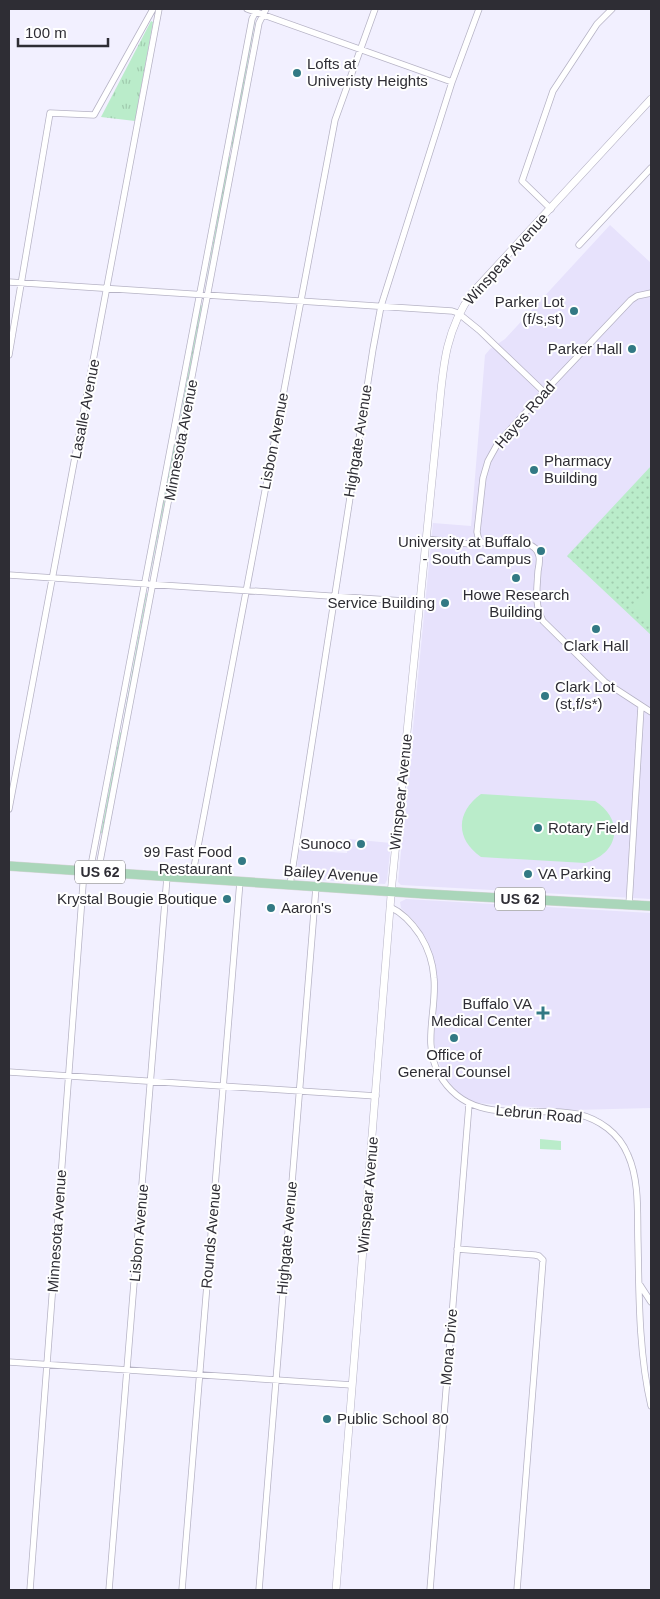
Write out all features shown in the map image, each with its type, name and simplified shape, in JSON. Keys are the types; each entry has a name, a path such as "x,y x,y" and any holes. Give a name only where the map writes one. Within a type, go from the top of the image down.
{"main road":[{"name":"Bailey Avenue","path":"9,866 392,892 651,906"}],"street":[{"path":"9,355 50,113 94,115 153,9"},
{"name":"Lasalle Avenue","path":"9,809 159,9"},
{"path":"247,9 264,12 359,49 452,82"},
{"name":"Lisbon Avenue","path":"192,878 335,120 375,9"},
{"name":"Highgate Avenue","path":"290,885 372,349 381,306 452,82 479,9"},
{"path":"551,209 522,182 553,91 597,24 612,9"},
{"name":"Minnesota Avenue","path":"30,1590 69,1076 91,871 252,19 256,10"},
{"name":"Minnesota Avenue","path":"91,871 126,728 259,23 264,12"},
{"name":"Winspear Avenue","path":"336,1590 390,906 444,362 449,336 458,313 472,293 651,99"},
{"path":"227,152 235,154"},
{"path":"579,245 651,168"},
{"path":"9,282 452,311 458,313 485,336 544,392"},
{"name":"Hayes Road","path":"479,541 477,532 481,486 488,461 504,436 631,300 637,296 651,293"},
{"path":"172,439 180,441"},
{"path":"426,539 470,544 479,541 489,545 526,543 536,548 540,558 536,602 538,613 543,621 605,682 651,712"},
{"path":"9,575 420,602"},
{"path":"629,905 641,706"},
{"path":"117,726 126,728"},
{"name":"Lisbon Avenue","path":"110,1590 167,876"},
{"name":"Rounds Avenue","path":"182,1590 240,882"},
{"name":"Highgate Avenue","path":"259,1590 316,886"},
{"name":"Lebrun Road","path":"390,906 405,916 418,932 427,949 433,968 434,980 430,1036 434,1062 442,1080 460,1099 479,1108 584,1116 605,1126 618,1137 628,1153 635,1180 642,1340 651,1406"},
{"path":"9,1072 376,1096"},
{"name":"Mona Drive","path":"430,1590 469,1104"},
{"path":"458,1249 535,1255 543,1260 517,1590"},
{"path":"640,1285 651,1302"},
{"path":"9,1362 352,1385"},
{"path":"648,1394 651,1385"}],"shaded area":[{"name":"University at Buffalo - South Campus","path":"610,225 651,263 651,899 401,885 398,882 433,523 471,526 485,355 490,349 505,339"},
{"path":"349,839 391,843 385,884 300,879 296,877 299,850 347,853"},
{"name":"Buffalo VA Medical Center","path":"406,899 651,913 651,1108 574,1110 476,1103 461,1095 445,1078 436,1055 434,1039 437,987 436,969 428,942 416,923 401,908 400,902"}],"green space":[{"path":"151,21 153,22 135,121 101,117"},
{"path":"255,21 233,147 231,148 254,23"},
{"path":"230,156 231,158 206,283 228,158"},
{"path":"202,305 178,436 177,436 200,306"},
{"path":"174,445 176,445 150,575 150,574"},
{"path":"651,466 651,635 567,556"},
{"path":"651,592 651,624 632,608"},
{"path":"146,594 124,723 123,723"},
{"path":"122,733 102,834 101,832"},
{"name":"Rotary Field","path":"481,794 595,801 611,817 614,836 605,852 596,859 585,863 481,857 467,842 462,826 463,817 467,809"},
{"path":"540,1139 561,1141 561,1150 540,1149"}],"place":[{"name":"Lofts at Univeristy Heights","path":"297,73"},
{"name":"Parker Lot (f/s,st)","path":"574,311"},
{"name":"Parker Hall","path":"632,349"},
{"name":"Pharmacy Building","path":"534,470"},
{"name":"University at Buffalo - South Campus","path":"541,551"},
{"name":"Howe Research Building","path":"516,578"},
{"name":"Service Building","path":"445,603"},
{"name":"Clark Hall","path":"596,629"},
{"name":"Clark Lot (st,f/s*)","path":"545,696"},
{"name":"Rotary Field","path":"538,828"},
{"name":"Sunoco","path":"361,844"},
{"name":"99 Fast Food Restaurant","path":"242,861"},
{"name":"VA Parking","path":"528,874"},
{"name":"Krystal Bougie Boutique","path":"227,899"},
{"name":"Aaron's","path":"271,908"},
{"name":"Buffalo VA Medical Center","path":"543,1013"},
{"name":"Office of General Counsel","path":"454,1038"},
{"name":"Public School 80","path":"327,1419"}]}
